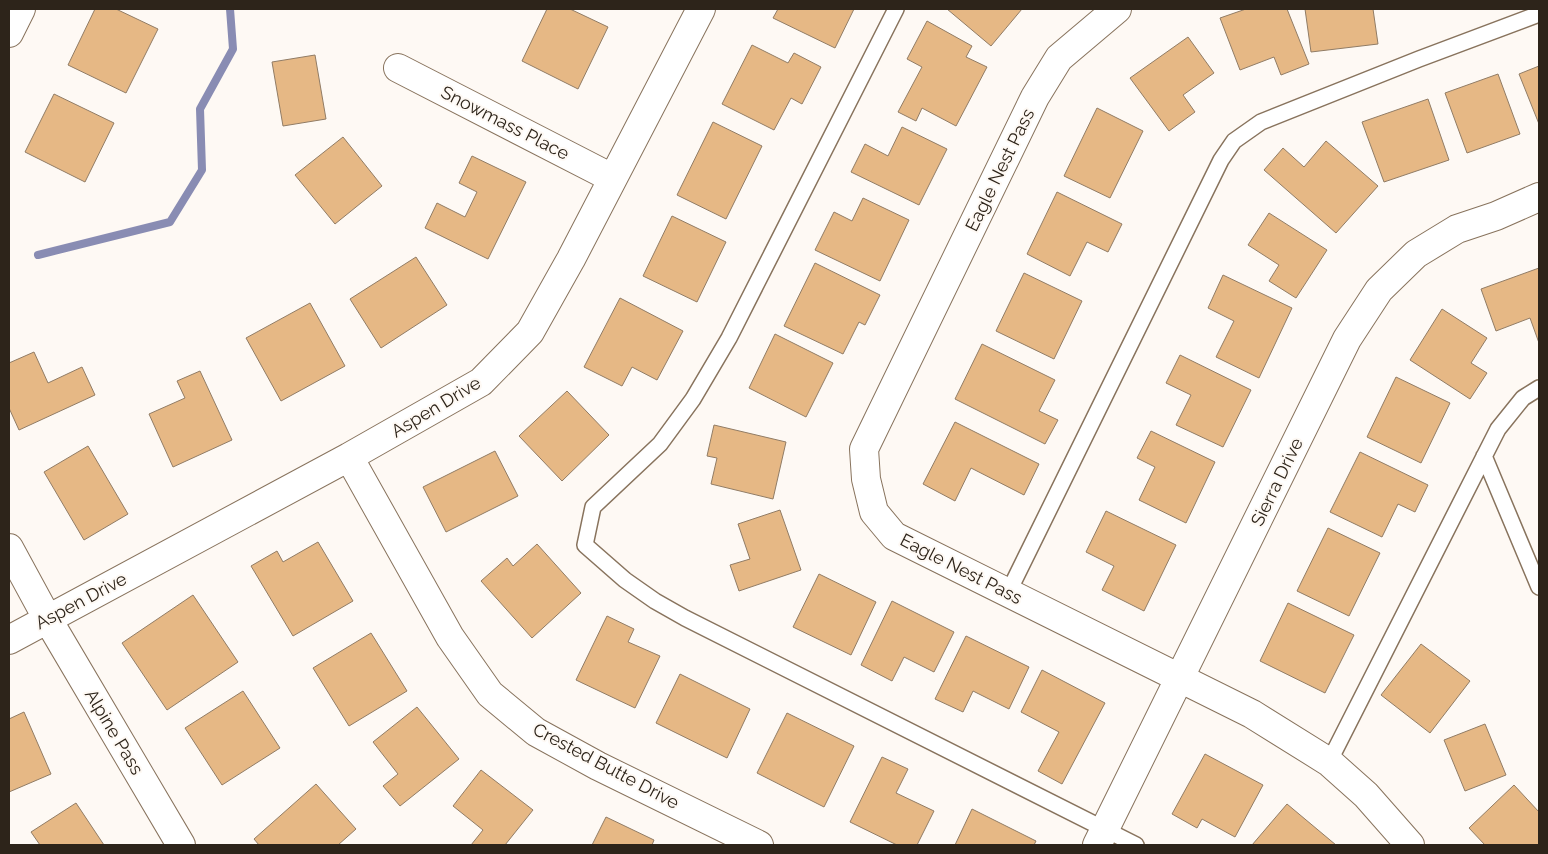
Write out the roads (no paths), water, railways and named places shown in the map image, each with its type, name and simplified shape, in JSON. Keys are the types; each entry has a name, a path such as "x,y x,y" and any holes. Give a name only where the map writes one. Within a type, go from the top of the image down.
{"street":[{"path":"9,33 21,9"},
{"name":"Aspen Drive","path":"9,640 349,457 481,382 530,332 571,259 701,9"},
{"name":"Eagle Nest Pass","path":"1117,9 1059,58 1036,97 864,448 866,479 874,512 894,536 1181,677 1252,714 1329,762 1366,795 1410,845"},
{"name":"Snowmass Place","path":"398,68 612,178"},
{"name":"Sierra Drive","path":"1101,838 1347,339 1379,290 1416,254 1457,229 1496,216 1539,197"},
{"name":"Crested Butte Drive","path":"349,457 450,636 490,694 536,732 720,837 760,845"},
{"name":"Alpine Pass","path":"9,548 181,845"}],"lane":[{"path":"896,9 729,338 693,399 660,444 593,507 585,545 625,580 678,614 1101,838 1136,845"},
{"path":"1008,593 1222,160 1234,141 1261,122 1419,59 1539,14"},
{"path":"1329,762 1498,428 1523,398 1539,388"},
{"path":"1484,456 1539,587"}],"waterway":[{"path":"38,255 170,222 202,170 200,109 233,49 230,9"}]}
